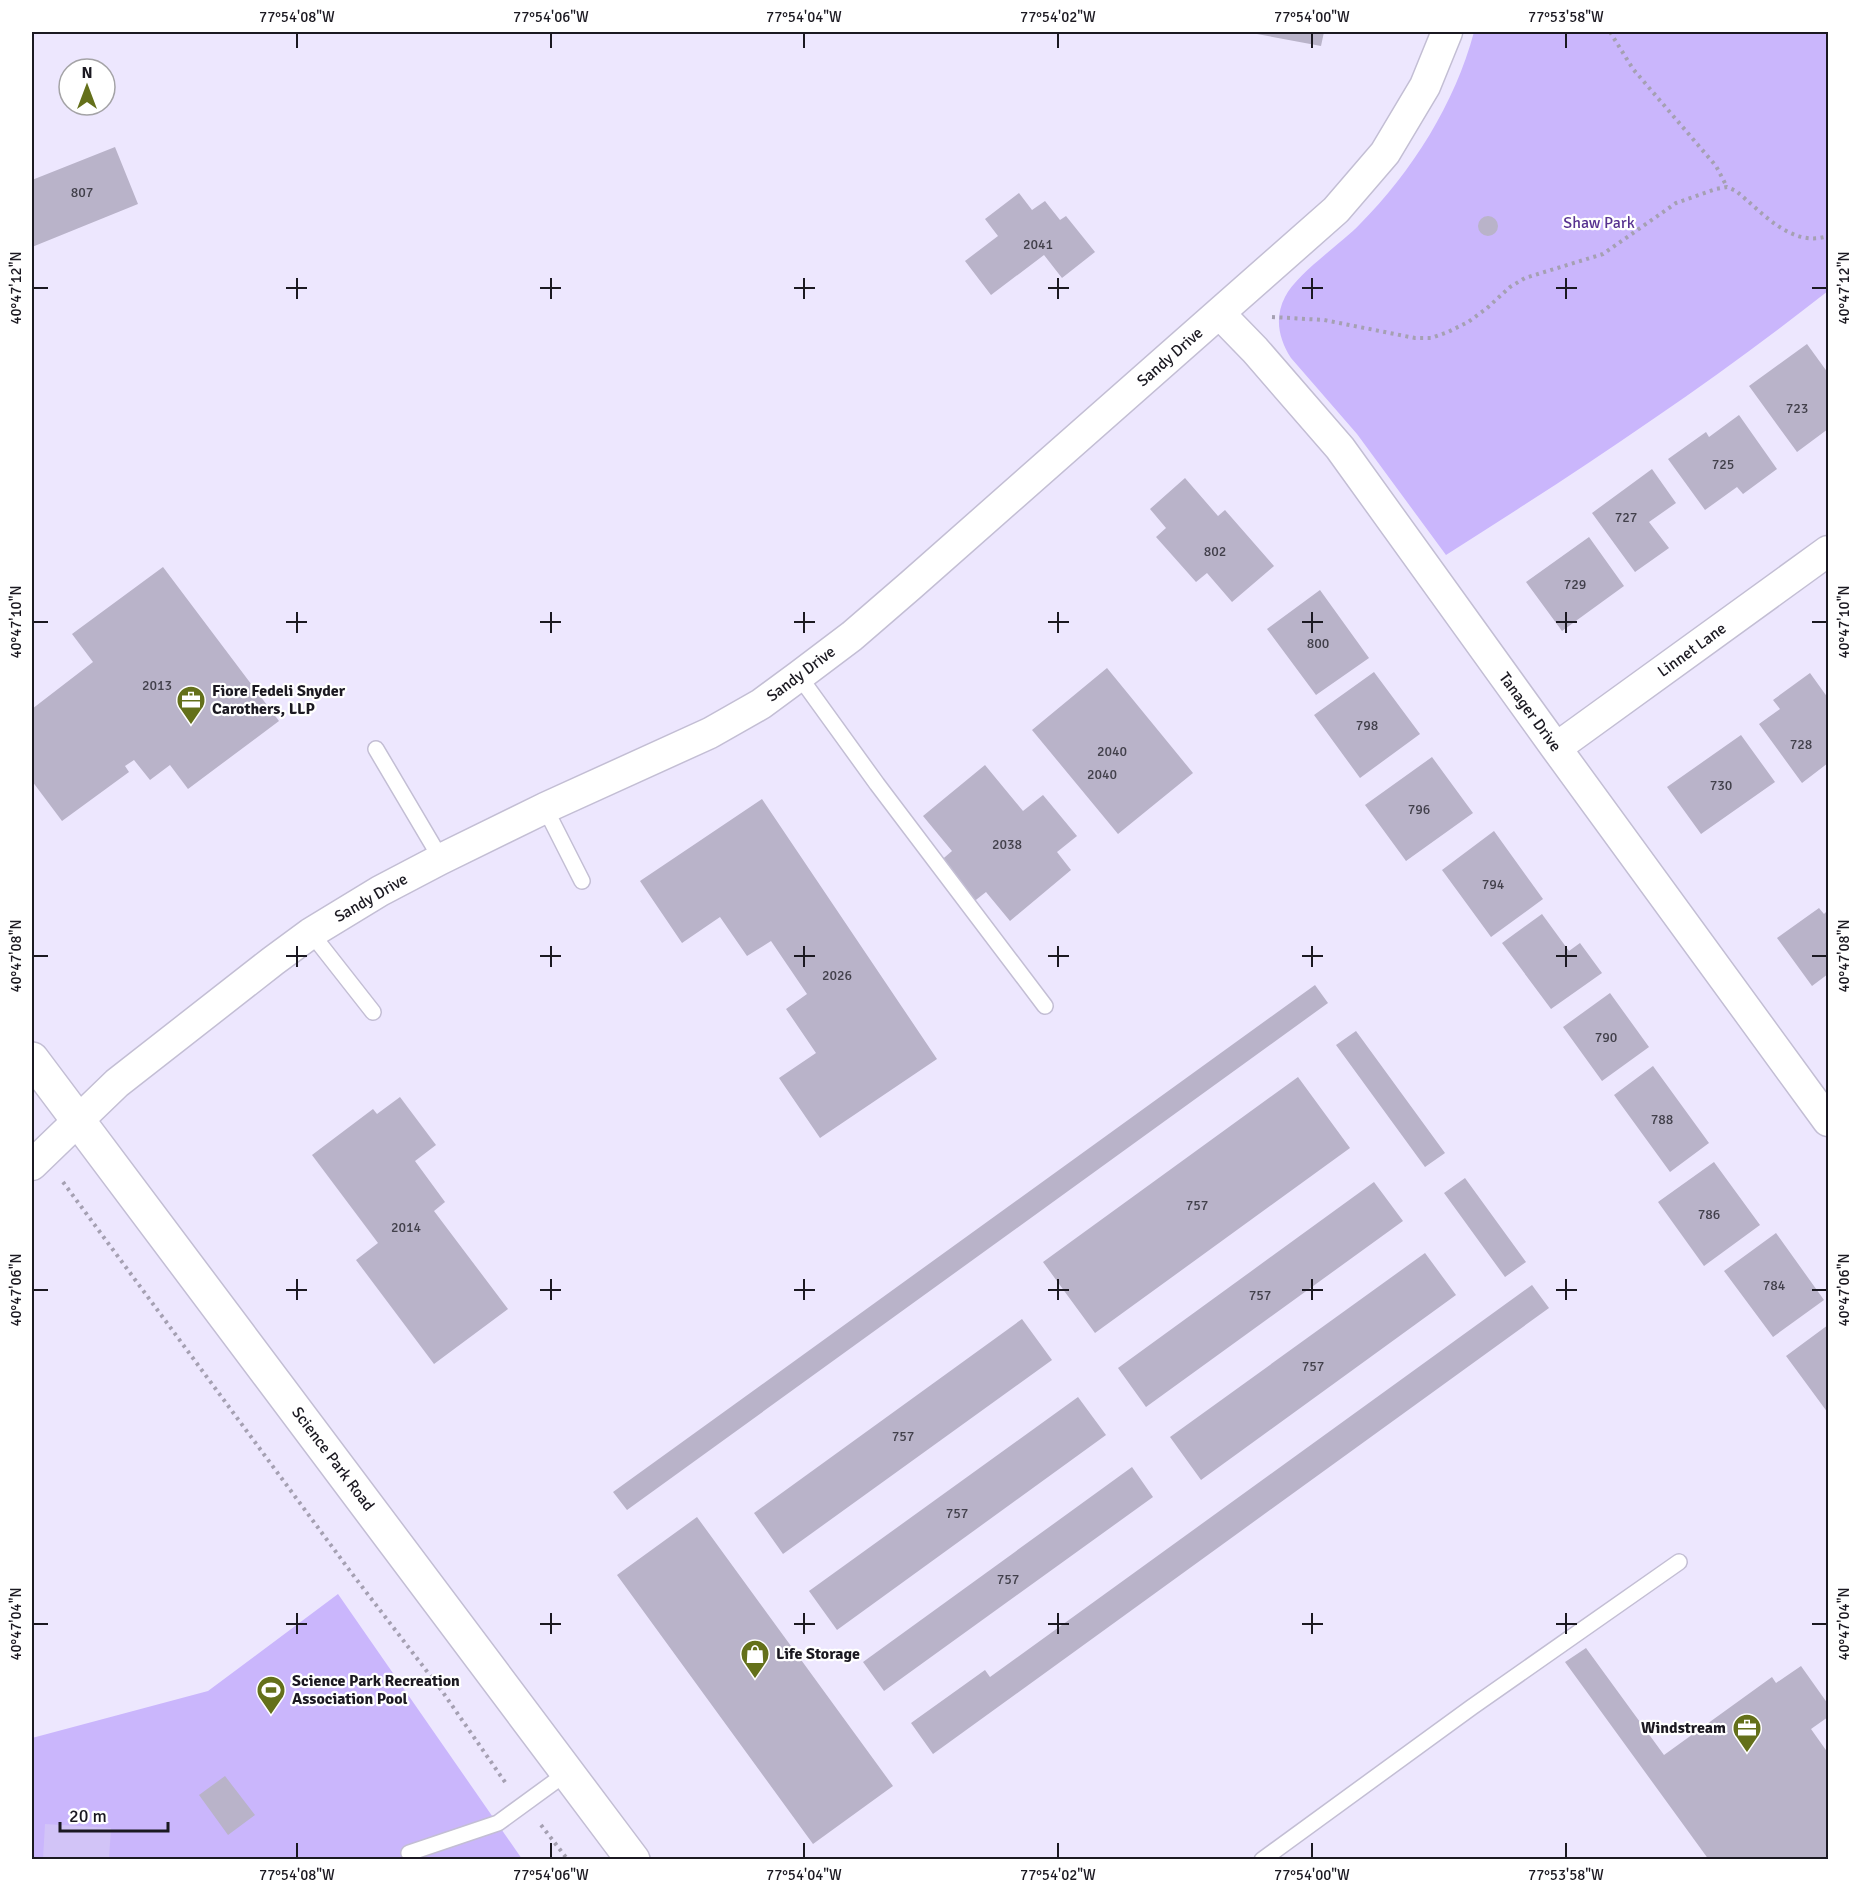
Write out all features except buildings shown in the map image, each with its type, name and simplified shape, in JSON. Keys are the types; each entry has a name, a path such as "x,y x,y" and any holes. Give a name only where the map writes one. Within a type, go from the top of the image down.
{"main road":[{"name":"Science Park Road","path":"32,1059 633,1860"}],"street":[{"name":"Sandy Drive","path":"37,1161 117,1083 311,933 380,891 441,859 545,808 710,733 761,704 852,636 1336,210 1385,153 1425,86 1447,32"},
{"name":"Tanager Drive","path":"1220,314 1255,350 1340,448 1556,748 1827,1116"},
{"name":"Linnet Lane","path":"1556,748 1828,551"}],"lane":[{"path":"799,676 1045,1006"},
{"path":"376,749 441,859"},
{"path":"545,808 582,881"},
{"path":"311,933 373,1012"},
{"path":"1262,1860 1472,1707 1679,1562"},
{"path":"409,1853 498,1823 568,1772"}],"path":[{"path":"1610,32 1633,69 1716,166 1727,188"},
{"path":"1220,314 1324,320 1415,338 1431,338 1468,322 1510,287 1525,278 1603,254 1676,203 1716,189 1727,188 1736,191 1782,229 1795,236 1819,239 1828,236"},
{"path":"37,1161 442,1691 512,1792 552,1837 568,1860"}],"green space":[{"name":"Shaw Park","path":"1474,32 1828,32 1828,291 1782,327 1640,428 1446,555 1357,434 1291,358 1283,343 1279,321 1285,297 1299,278 1360,224 1379,204 1414,159 1455,85"},
{"name":"Science Park Recreation Association Pool","path":"338,1594 522,1859 32,1860 32,1738 208,1691"}],"shaded area":[{"path":"45,1824 111,1828 109,1859 43,1859"}],"place":[{"name":"Fiore Fedeli Snyder Carothers, LLP","path":"191,726"},
{"name":"Life Storage","path":"755,1680"},
{"name":"Science Park Recreation Association Pool","path":"271,1716"},
{"name":"Windstream","path":"1747,1754"}]}
